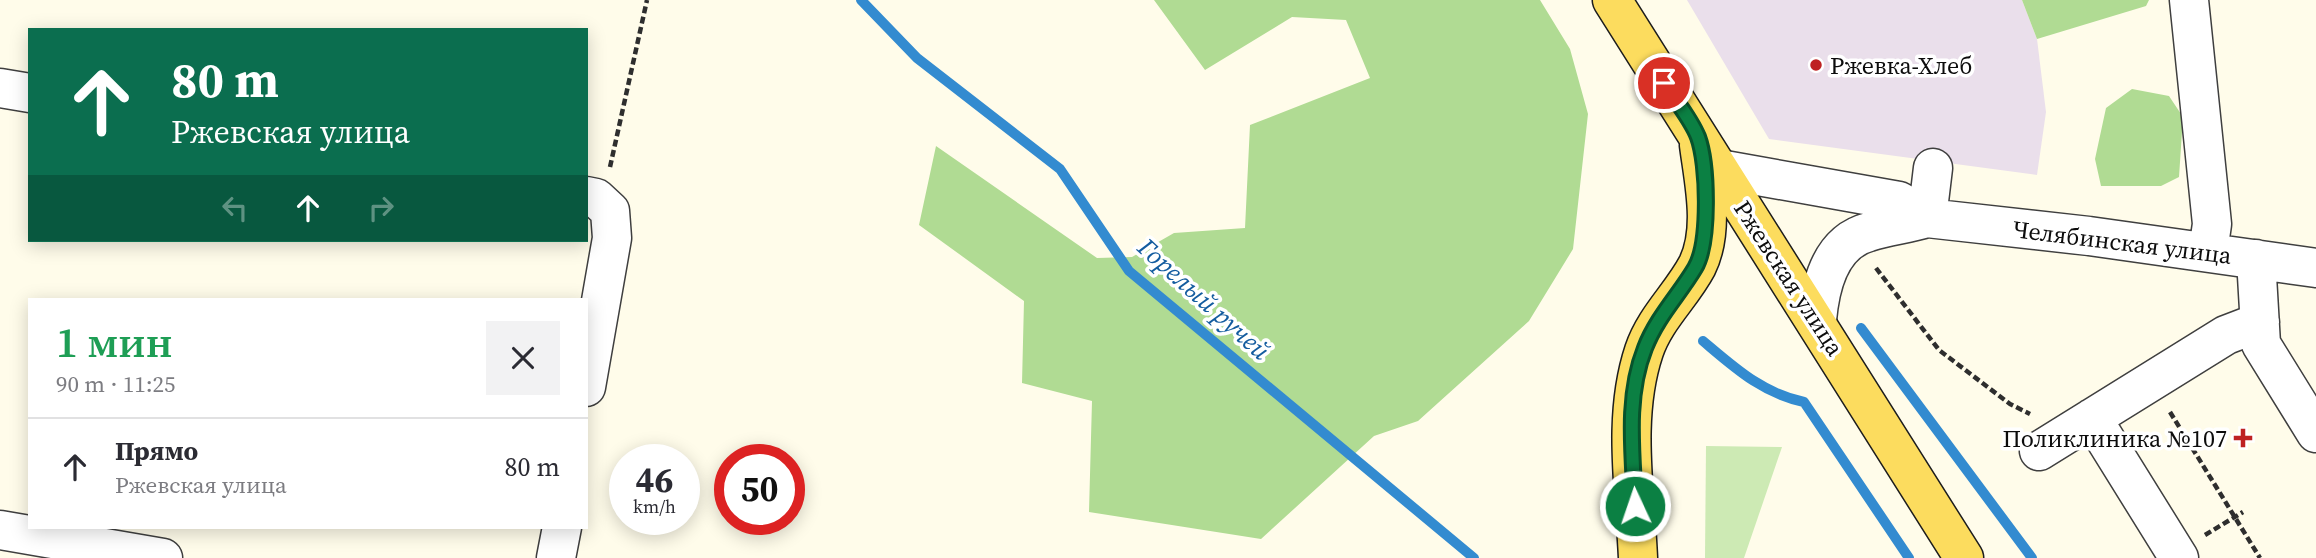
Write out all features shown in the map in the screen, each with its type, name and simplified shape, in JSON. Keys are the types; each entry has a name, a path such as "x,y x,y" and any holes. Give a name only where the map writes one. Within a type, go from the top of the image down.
{"main road":[{"name":"Ржевская улица","path":"1612,0 1817,320 1964,558"},
{"path":"1638,558 1631,428 1634,390 1644,350 1661,315 1697,265 1706,232 1698,137"}],"street":[{"path":"2189,0 2212,224 2208,252"},
{"path":"0,88 28,93"},
{"path":"1927,218 1933,168"},
{"name":"Челябинская улица","path":"1719,169 1899,201 1927,218"},
{"path":"588,376 612,238 610,211 591,197"},
{"name":"Челябинская улица","path":"1817,320 1820,286 1835,256 1858,236 1927,218 2208,252 2316,268"},
{"path":"2256,259 2261,344 2316,433"},
{"path":"2179,558 2067,434 2226,335 2260,322"},
{"path":"556,558 562,529"},
{"path":"0,530 163,558"}],"path":[{"path":"591,197 610,170 647,0"},
{"path":"1873,264 1939,350 2010,404 2067,434"},
{"path":"2150,382 2260,558"},
{"path":"2235,517 2243,512"}],"shaded area":[{"path":"1687,0 2022,0 2037,39 2046,112 2037,175 1769,139"}],"green space":[{"path":"1154,0 1540,0 1570,49 1588,114 1573,249 1529,321 1418,421 1374,436 1261,539 1089,512 1092,401 1022,383 1024,301 919,225 936,146 1097,258 1132,257 1174,233 1245,228 1250,125 1370,78 1346,20 1292,17 1205,70"},
{"path":"2022,0 2149,0 2146,6 2037,39"},
{"path":"2132,89 2169,96 2183,117 2179,177 2161,186 2101,186 2095,159 2106,108"},
{"path":"1706,446 1782,447 1744,558 1705,558"}],"waterway":[{"name":"Горелый ручей","path":"861,0 917,58 1060,169 1129,271 1474,558"},
{"path":"1861,328 2032,558"},
{"path":"1703,341 1762,386 1804,402 1909,558"}],"place":[{"name":"Ржевка-Хлеб","path":"1816,65"},
{"name":"Поликлиника №107","path":"2243,438"}],"route":[{"path":"1635,506 1631,428 1634,390 1644,350 1661,315 1697,265 1706,232 1706,198 1698,137 1664,83"}]}
